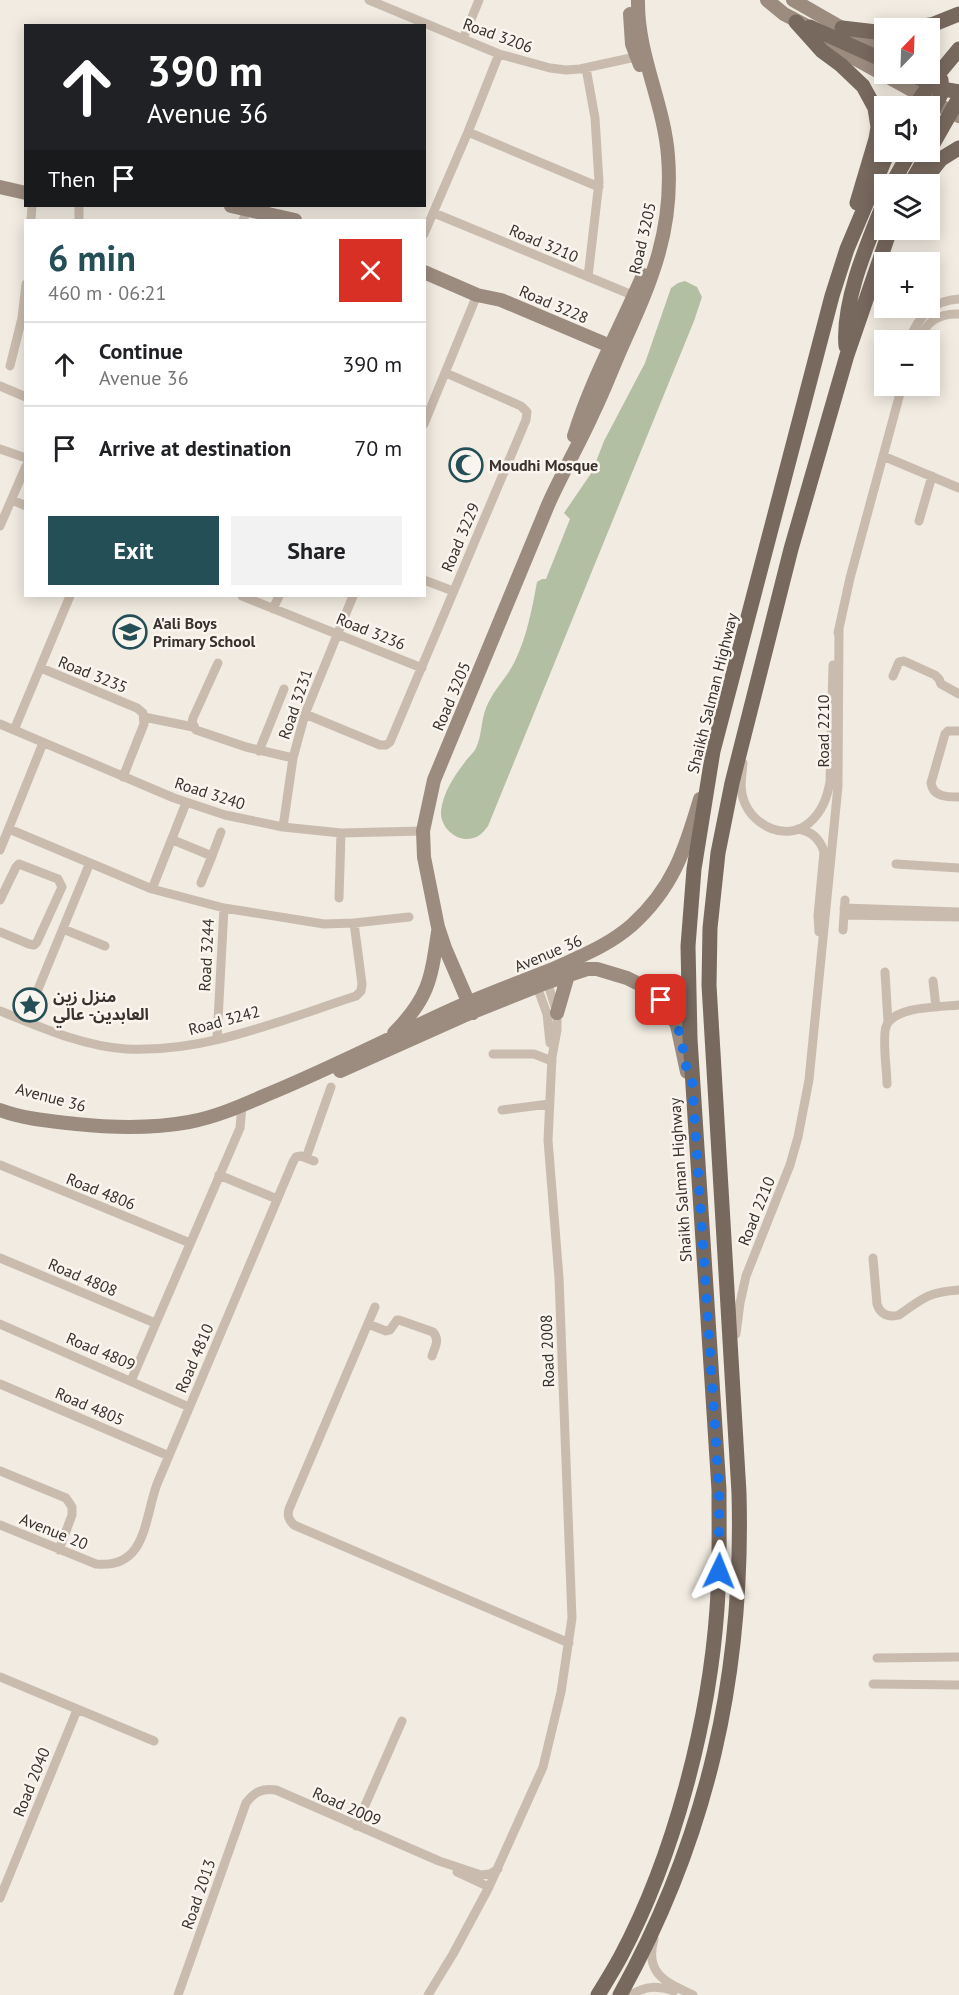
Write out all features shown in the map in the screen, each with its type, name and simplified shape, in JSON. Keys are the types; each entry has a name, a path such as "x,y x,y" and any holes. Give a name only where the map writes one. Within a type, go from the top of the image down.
{"main road":[{"path":"940,22 959,14"},
{"path":"803,25 874,56"},
{"path":"803,25 822,51 863,86 877,116 876,139 861,188 847,249"},
{"path":"842,28 874,32"},
{"path":"940,112 959,49"},
{"path":"927,84 945,95"},
{"path":"929,174 942,159 959,148"},
{"name":"Shaikh Salman Highway","path":"598,1995 622,1956 648,1897 676,1819 700,1728 717,1611 720,1551 719,1490 692,1080 688,946 694,869 713,751 832,296 847,249 884,162"},
{"path":"847,355 845,336 848,309 874,228"},
{"path":"620,1995 659,1920 675,1883 701,1808 724,1711 737,1612 739,1493 709,985 710,928 718,853 732,783 791,549 847,355 887,240"}],"street":[{"name":"Road 3206","path":"369,0 499,54 558,69 586,68 641,55"},
{"path":"463,39 479,0"},
{"name":"Road 3205","path":"630,0 631,36 641,55"},
{"name":"Road 3205","path":"565,468 580,418 638,298 660,214 661,160 641,55 638,0"},
{"path":"767,0 839,50 945,95"},
{"path":"793,0 842,28 874,42"},
{"path":"426,230 499,54"},
{"path":"586,68 595,118 599,187 588,277"},
{"path":"468,132 599,187"},
{"path":"0,188 24,193"},
{"path":"233,207 246,215 286,219"},
{"name":"Road 3210","path":"434,213 638,298"},
{"name":"Road 3228","path":"426,273 477,295 501,300 613,349"},
{"path":"426,419 477,295"},
{"path":"914,330 927,311 944,302 959,299"},
{"path":"10,366 24,301"},
{"path":"923,330 934,319 959,314"},
{"name":"Road 3205","path":"466,1009 454,965 438,927 424,857 423,831 434,780 565,468 607,381 613,349"},
{"name":"Road 3229","path":"305,714 380,745 386,746 390,742 527,415 521,406 446,373"},
{"path":"0,386 24,396"},
{"name":"Road 2210","path":"798,829 808,824 819,812 827,797 830,782 832,678 839,629 850,578 899,396"},
{"path":"0,449 24,457"},
{"path":"883,456 959,488"},
{"path":"0,526 24,471"},
{"path":"920,521 932,476"},
{"path":"12,500 24,505"},
{"name":"Road 3229","path":"426,581 453,591"},
{"name":"Road 3235","path":"70,597 40,668 137,708 144,717"},
{"name":"Road 3236","path":"244,597 422,668"},
{"path":"273,609 279,597"},
{"name":"Road 3231","path":"283,827 293,758 305,714 353,597"},
{"name":"Road 2210","path":"739,1493 741,1450 737,1316 746,1276 780,1192 798,1137 809,1080 838,786 839,629"},
{"path":"893,676 899,662 904,661 935,675 941,684 959,694"},
{"path":"193,727 193,718 218,663"},
{"path":"14,730 40,668"},
{"path":"259,751 284,689"},
{"path":"123,777 144,724 144,717 193,727 200,732 259,751 293,758"},
{"name":"Road 3240","path":"0,724 186,803 234,818 283,827 341,833 423,831"},
{"path":"746,725 741,785 748,809 752,816 765,827 787,831 798,829"},
{"path":"959,731 948,731 945,734 931,783 932,789 938,795 959,797"},
{"path":"0,850 43,742"},
{"name":"Avenue 36","path":"0,1110 48,1121 132,1128 207,1118 295,1083 387,1040 541,980 612,940 650,907 668,884 680,861 713,751"},
{"path":"152,890 186,803"},
{"path":"9,829 152,890 224,908 324,924 354,923 409,916"},
{"name":"Road 2210","path":"798,829 815,836 824,852 818,922 822,940"},
{"path":"201,883 221,832"},
{"path":"339,898 341,833"},
{"path":"173,840 212,856"},
{"path":"0,899 19,864 62,882 62,887 34,945 0,932"},
{"path":"896,864 959,868"},
{"path":"25,1021 89,865"},
{"path":"843,930 844,907 869,912 959,917"},
{"name":"Road 3244","path":"217,1039 224,908"},
{"path":"927,914 959,912"},
{"name":"Road 3242","path":"0,1011 58,1034 93,1044 125,1049 197,1044 356,996 361,991 362,984 354,923"},
{"path":"387,1040 418,1005 428,987 438,927"},
{"path":"63,929 105,946"},
{"name":"Avenue 36","path":"541,980 587,969 606,970 636,982 661,1000 677,1025 686,1070 692,1080"},
{"path":"885,972 888,1022 885,1032 887,1084"},
{"path":"557,1013 568,975"},
{"name":"Road 2008","path":"498,1869 543,1767 561,1692 572,1618 559,1278 548,1140 557,1013 541,980"},
{"name":"Road 2008","path":"541,980 548,1014 552,1059"},
{"path":"933,981 936,1007"},
{"path":"888,1022 907,1011 959,1005"},
{"name":"Avenue 36","path":"295,1083 364,1062 466,1009"},
{"path":"493,1054 534,1054 552,1059"},
{"name":"Road 4810","path":"96,1564 120,1562 138,1547 154,1492 294,1159 298,1156 310,1160 331,1087"},
{"name":"Avenue 36","path":"0,1100 48,1116 94,1126"},
{"path":"502,1110 549,1104"},
{"path":"130,1381 240,1128 242,1105"},
{"name":"Road 4806","path":"0,1165 190,1244"},
{"path":"219,1175 277,1199"},
{"name":"Road 4808","path":"0,1258 155,1323"},
{"path":"873,1258 877,1304 885,1315 899,1315 935,1292 959,1290"},
{"path":"375,1307 289,1509 288,1516 291,1522 568,1643"},
{"path":"368,1324 386,1331 390,1330 399,1320 433,1332 438,1341 432,1356"},
{"name":"Road 4809","path":"0,1324 189,1407"},
{"name":"Road 4805","path":"0,1384 169,1456"},
{"path":"0,1471 66,1498 72,1507 72,1515 59,1550"},
{"name":"Avenue 20","path":"0,1525 96,1564"},
{"path":"877,1658 959,1657"},
{"path":"0,1677 154,1741"},
{"path":"873,1684 959,1685"},
{"name":"Road 2040","path":"0,1898 77,1710"},
{"path":"356,1826 402,1720"},
{"name":"Road 2009","path":"246,1803 257,1792 276,1790 439,1861 481,1875 490,1874 498,1869"},
{"name":"Road 2013","path":"178,1995 246,1803"},
{"name":"Road 2009","path":"439,1861 471,1880 489,1887"},
{"path":"428,1995 453,1954 498,1869"},
{"path":"659,1920 652,1947 652,1959 656,1973 670,1984 693,1995"},
{"path":"631,1995 649,1987 661,1987 684,1995"}],"green space":[{"path":"685,281 697,287 702,297 694,321 488,826 481,834 473,838 466,839 456,836 445,826 441,816 442,804 447,791 457,773 475,750 486,708 519,652 529,622 537,582 546,579 570,519 564,513 592,472 604,441 645,363 671,288"}],"place":[{"name":"Moudhi Mosque","path":"466,465"},
{"name":"A'ali Boys Primary School","path":"130,632"},
{"name":"منزل زين العابدين- عالي","path":"30,1005"}],"route":[{"path":"661,1000 677,1025 686,1070 692,1080 719,1490 719,1571"}]}
